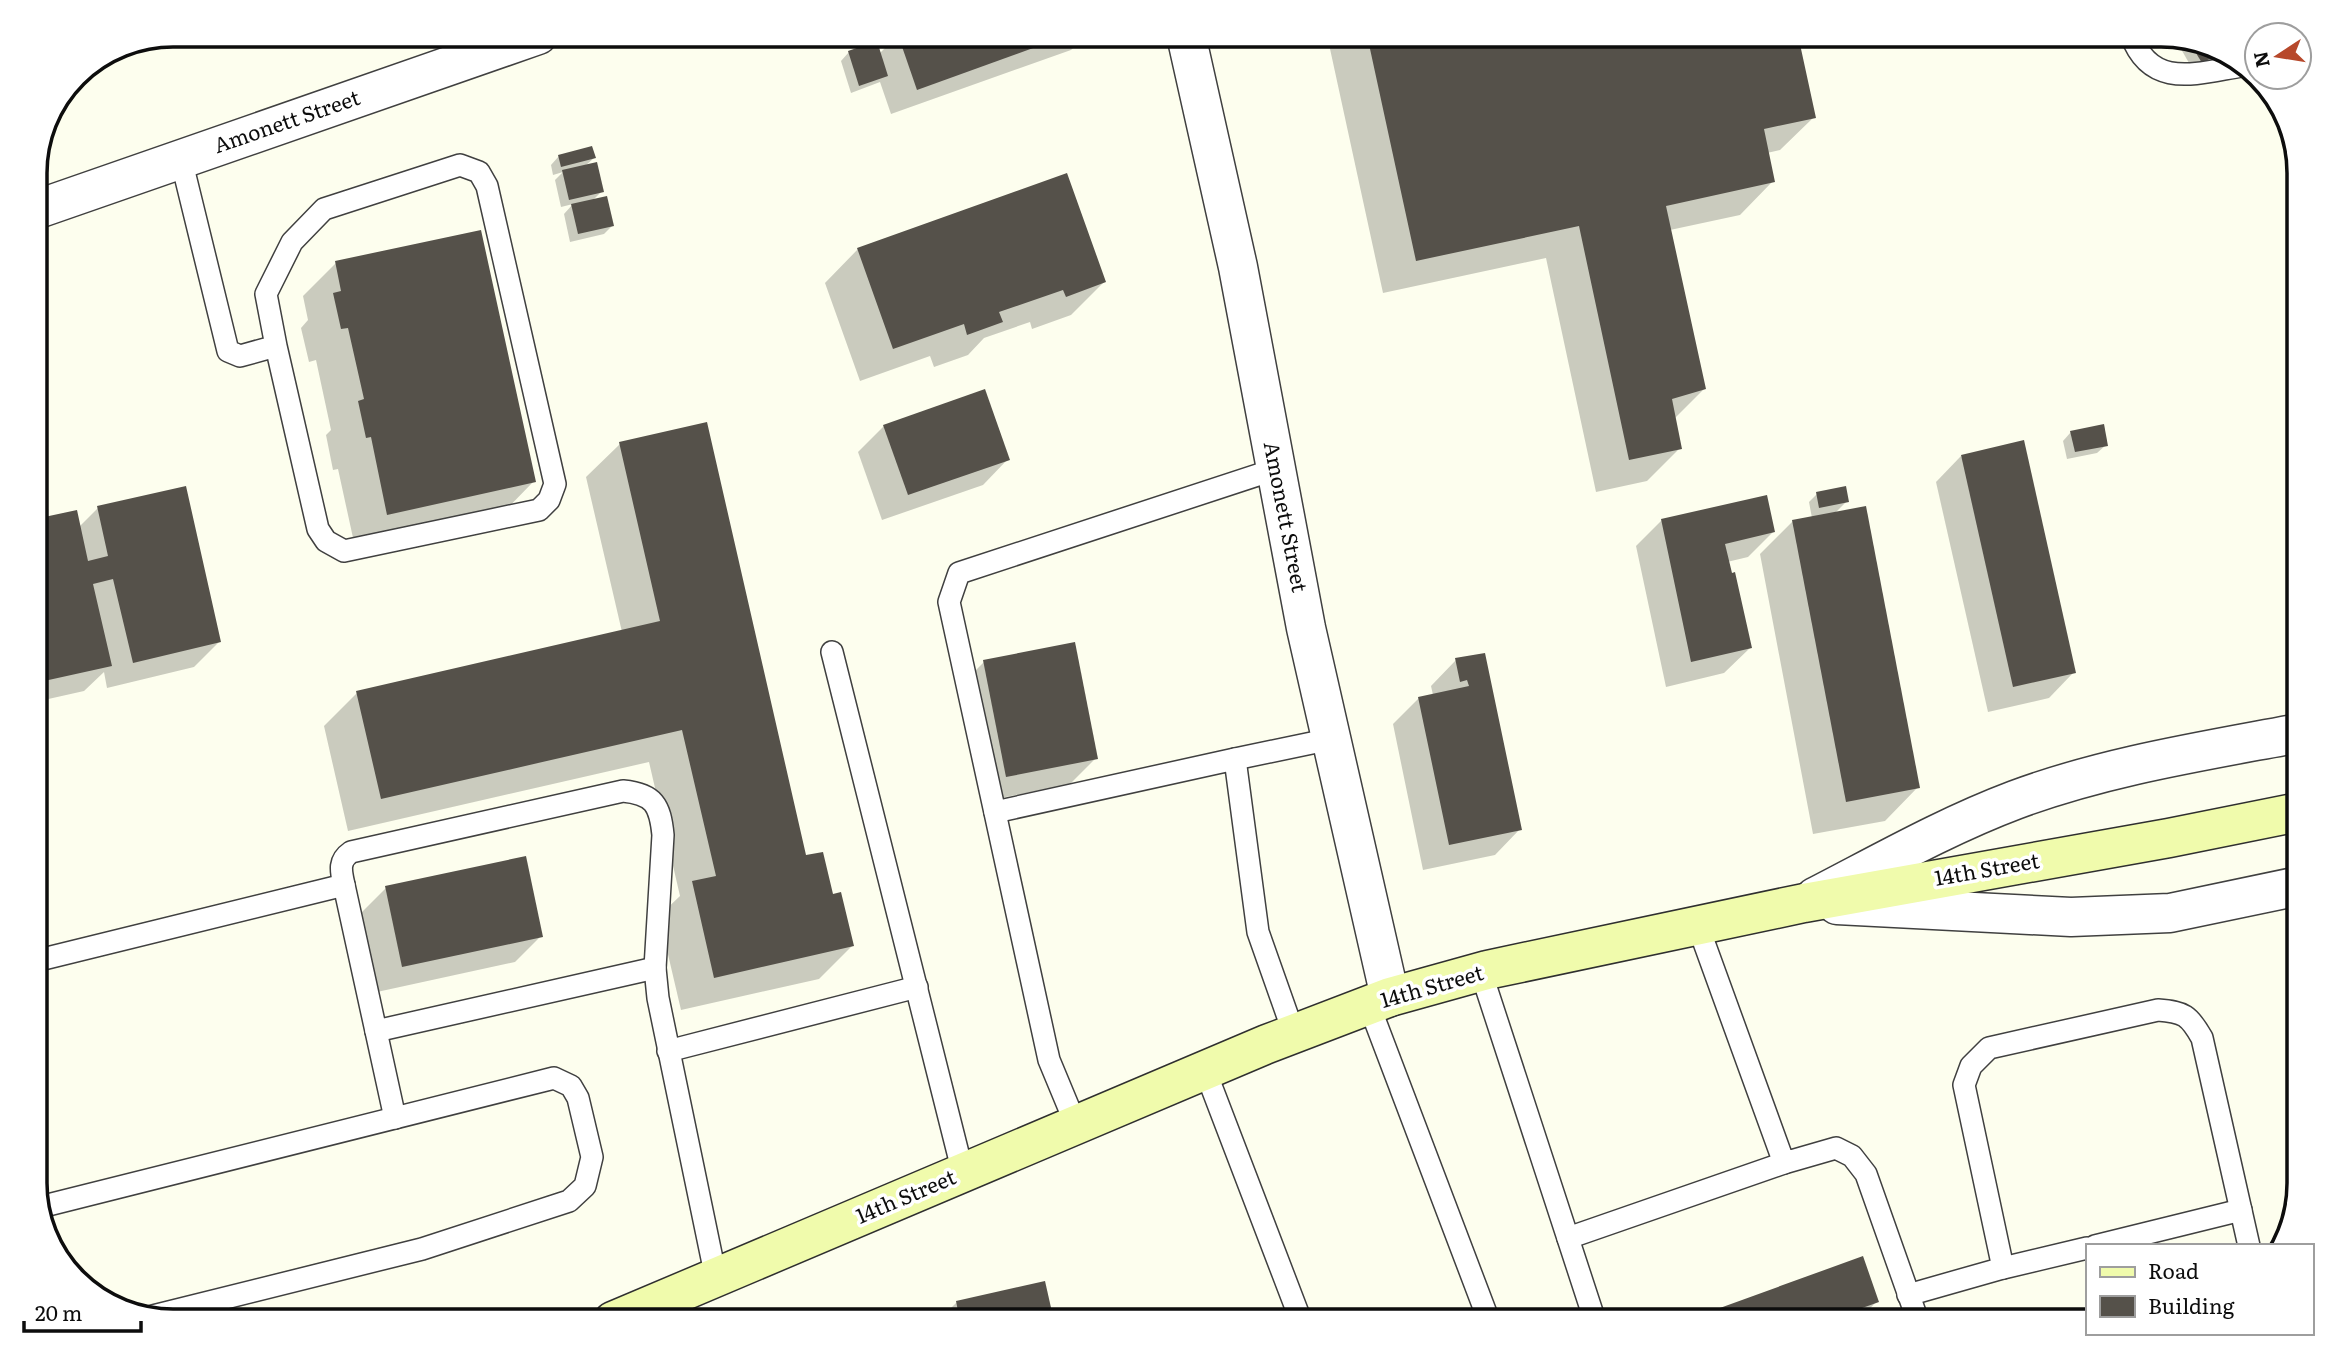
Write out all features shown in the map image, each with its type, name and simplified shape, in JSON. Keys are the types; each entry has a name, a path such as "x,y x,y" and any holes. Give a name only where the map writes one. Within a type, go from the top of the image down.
{"street":[{"name":"Amonett Street","path":"48,205 503,47"},
{"name":"Amonett Street","path":"1189,47 1238,267 1306,628 1331,739 1379,1001"},
{"path":"1804,903 1924,841 2014,800 2086,777 2287,736"},
{"name":"14th Street","path":"643,1309 1205,1070 1379,1001 1481,972 1804,903 2287,814"},
{"path":"1804,903 2071,917 2171,913 2287,889"}],"lane":[{"path":"2136,47 2153,67 2178,75 2229,68"},
{"path":"181,159 228,351 240,356 276,346"},
{"path":"460,165 479,172 487,186 555,484 549,500 538,510 344,551 326,541 318,529 276,346 266,294 292,242 324,209 460,165"},
{"path":"1076,1125 1049,1060 949,603 959,573 1276,469"},
{"path":"832,652 963,1173"},
{"path":"995,813 1331,739"},
{"path":"1235,759 1258,932 1294,1034"},
{"path":"395,1118 340,867 343,857 351,852 623,791 642,793 654,803 661,815 663,835 655,968 658,998 716,1278"},
{"path":"48,958 344,885"},
{"path":"1698,926 1784,1163"},
{"path":"376,1031 655,968"},
{"path":"1481,972 1591,1309"},
{"path":"668,1051 917,987"},
{"path":"1379,1001 1484,1309"},
{"path":"2003,1268 1964,1086 1971,1066 1989,1048 2158,1010 2180,1011 2193,1022 2202,1038 2249,1244"},
{"path":"1205,1070 1296,1309"},
{"path":"50,1205 554,1078 571,1086 578,1098 592,1157 585,1186 569,1201 422,1249 181,1309"},
{"path":"1568,1238 1784,1163 1836,1148 1852,1156 1866,1174 1913,1309"},
{"path":"2103,1244 2241,1210"},
{"path":"1908,1295 2086,1248"}],"building":[{"path":"860,47 879,47 888,76 859,86 848,51"},
{"path":"902,47 1036,47 917,90"},
{"path":"1370,47 1801,47 1816,118 1764,129 1775,182 1666,206 1706,389 1672,399 1682,449 1629,460 1579,226 1416,261"},
{"path":"2196,53 2211,58 2202,63"},
{"path":"592,146 596,158 561,167 558,155"},
{"path":"597,162 604,192 569,200 562,170"},
{"path":"1067,173 1106,282 1066,297 1063,290 999,312 1003,322 967,335 964,324 893,349 857,248"},
{"path":"607,196 614,226 578,234 571,204"},
{"path":"481,230 536,482 387,515 371,437 366,438 358,401 364,399 348,328 341,329 333,293 341,291 335,261"},
{"path":"985,389 1010,460 908,495 883,425"},
{"path":"707,422 806,855 823,852 833,894 841,892 854,946 714,978 692,881 716,876 682,730 381,799 356,691 660,621 619,442"},
{"path":"2104,424 2108,446 2075,452 2070,431"},
{"path":"2024,440 2076,673 2013,687 1961,455"},
{"path":"186,486 221,642 133,663 113,579 93,584 112,666 48,680 48,516 77,510 88,561 108,556 97,506"},
{"path":"1846,486 1849,502 1819,508 1816,492"},
{"path":"1767,495 1775,532 1725,544 1732,573 1735,572 1752,648 1691,662 1661,519"},
{"path":"1866,506 1920,788 1846,802 1792,520"},
{"path":"1075,642 1098,759 1006,777 983,660"},
{"path":"1485,653 1522,830 1449,845 1418,697 1469,686 1467,680 1460,682 1455,658"},
{"path":"526,856 543,937 402,967 385,886"},
{"path":"1863,1256 1879,1302 1859,1309 1717,1309"},
{"path":"1045,1281 1051,1309 958,1309 956,1301"}]}
